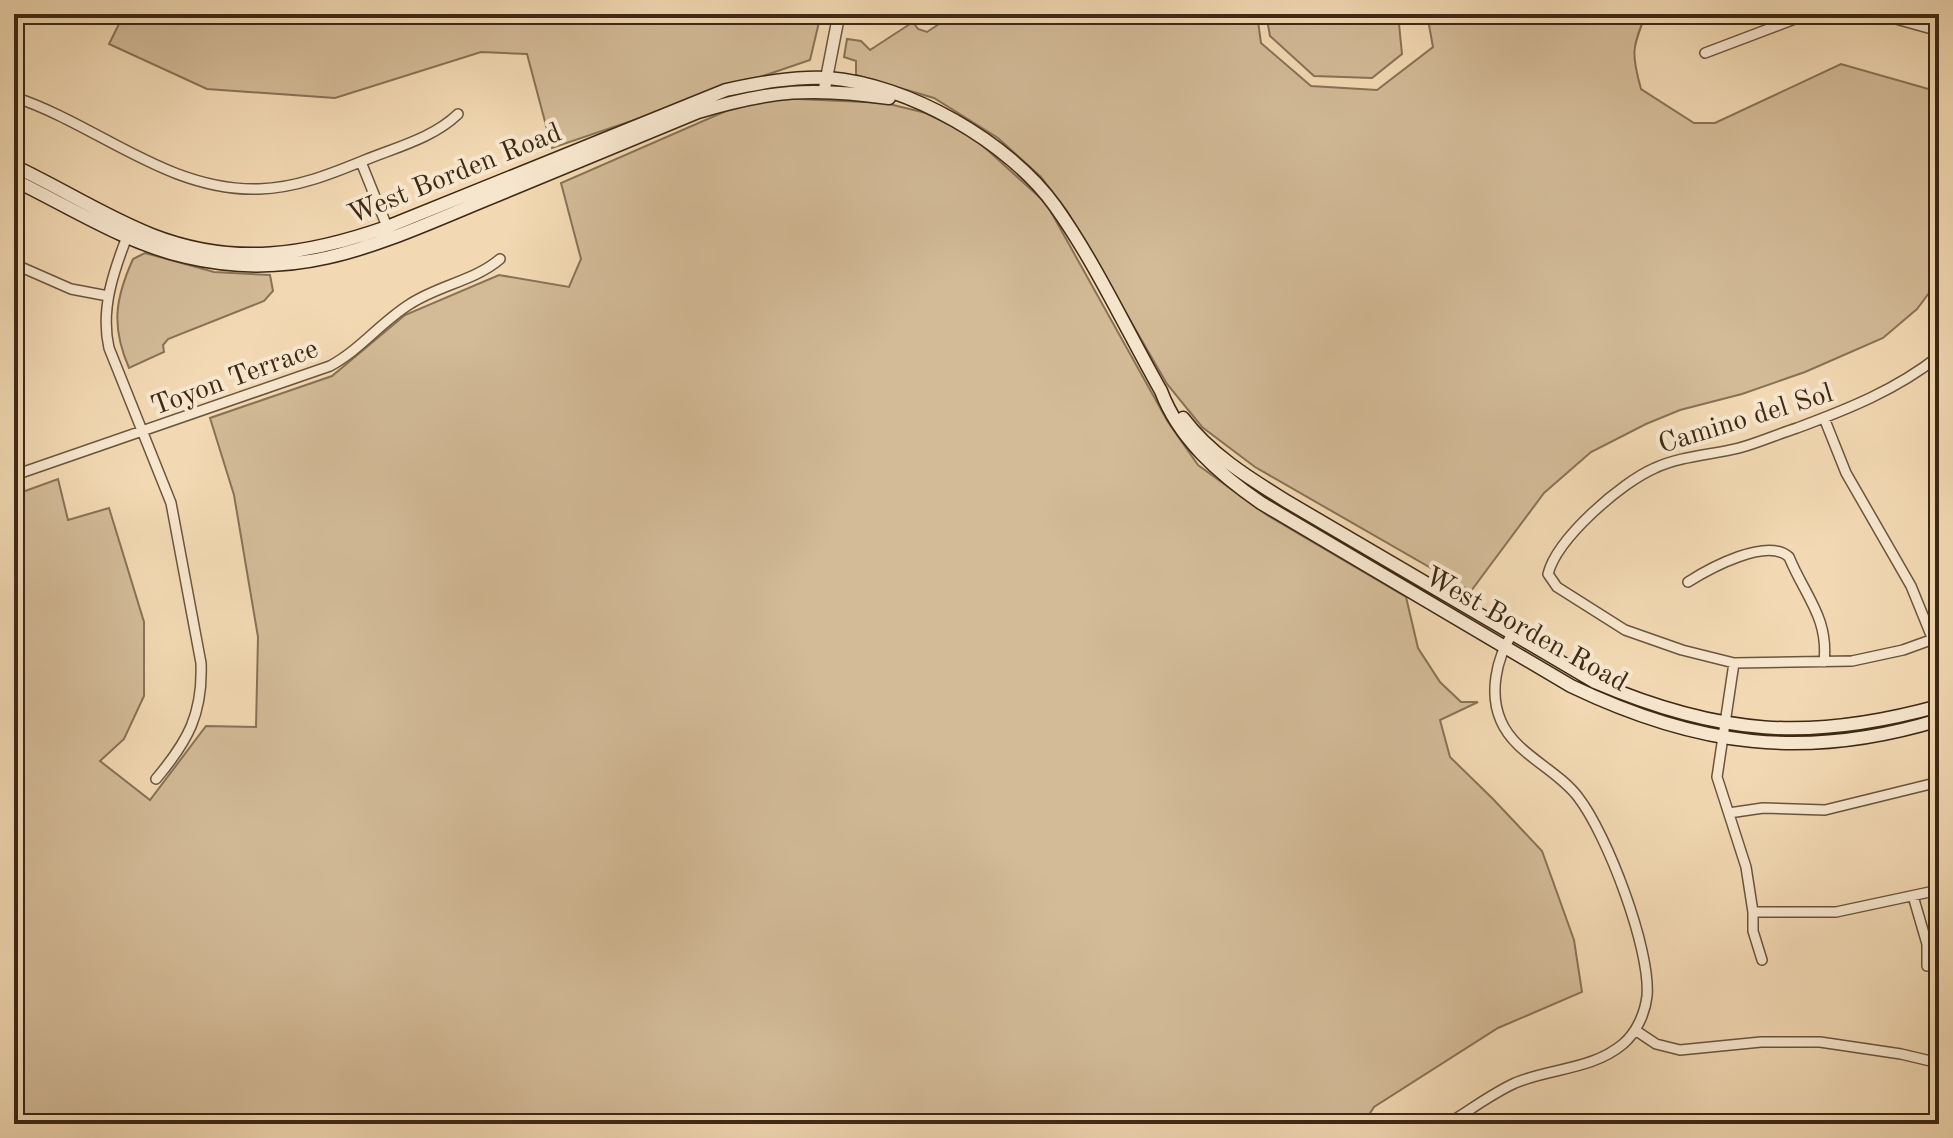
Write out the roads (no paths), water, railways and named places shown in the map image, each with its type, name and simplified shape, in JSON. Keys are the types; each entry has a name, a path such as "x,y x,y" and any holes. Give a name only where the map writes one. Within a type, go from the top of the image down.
{"main road":[{"name":"West Borden Road","path":"14,180 187,258 269,267 323,261 726,90 755,84 826,84 916,103 981,136 1034,181 1071,230 1161,391 1168,409 1188,438 1235,485 1571,686 1656,722 1725,731 1838,728 1890,720 1939,706"},
{"name":"West Borden Road","path":"14,166 129,231"},
{"name":"West Borden Road","path":"1161,391 1193,431 1238,471 1595,682 1753,742 1808,744 1854,741 1939,720"}],"street":[{"path":"826,84 839,14"},
{"path":"1705,53 1808,14"},
{"path":"1878,14 1939,31"},
{"path":"14,97 66,118 163,169 210,185 247,189 281,187 314,180 443,128 458,114"},
{"path":"361,162 389,232"},
{"path":"129,231 108,296 105,332 171,503 201,663 202,686 191,731 177,755 156,779"},
{"name":"Toyon Terrace","path":"15,475 330,366 346,357 411,303 484,272 500,259"},
{"path":"14,264 71,289 108,296"},
{"name":"Camino del Sol","path":"1734,663 1682,650 1625,630 1557,587 1548,574 1551,562 1590,516 1626,486 1655,468 1697,455 1739,447 1824,418 1869,400 1939,356"},
{"path":"1762,960 1753,931 1746,867 1717,777 1734,663 1852,661 1891,653 1936,638 1911,586 1846,473 1824,418"},
{"path":"1688,582 1711,568 1768,549 1781,550 1789,557 1819,614 1826,644 1824,662"},
{"path":"1449,1124 1514,1084 1600,1058 1624,1043 1635,1030 1647,996 1634,918 1619,879 1580,799 1567,783 1512,739 1501,723 1494,701 1496,680 1504,646 1512,634"},
{"path":"1729,813 1763,808 1825,810 1939,782"},
{"path":"1753,912 1836,912 1939,890"},
{"path":"1913,896 1927,944 1927,966"},
{"path":"1635,1030 1656,1044 1680,1050 1761,1042 1820,1042 1939,1063"}]}
